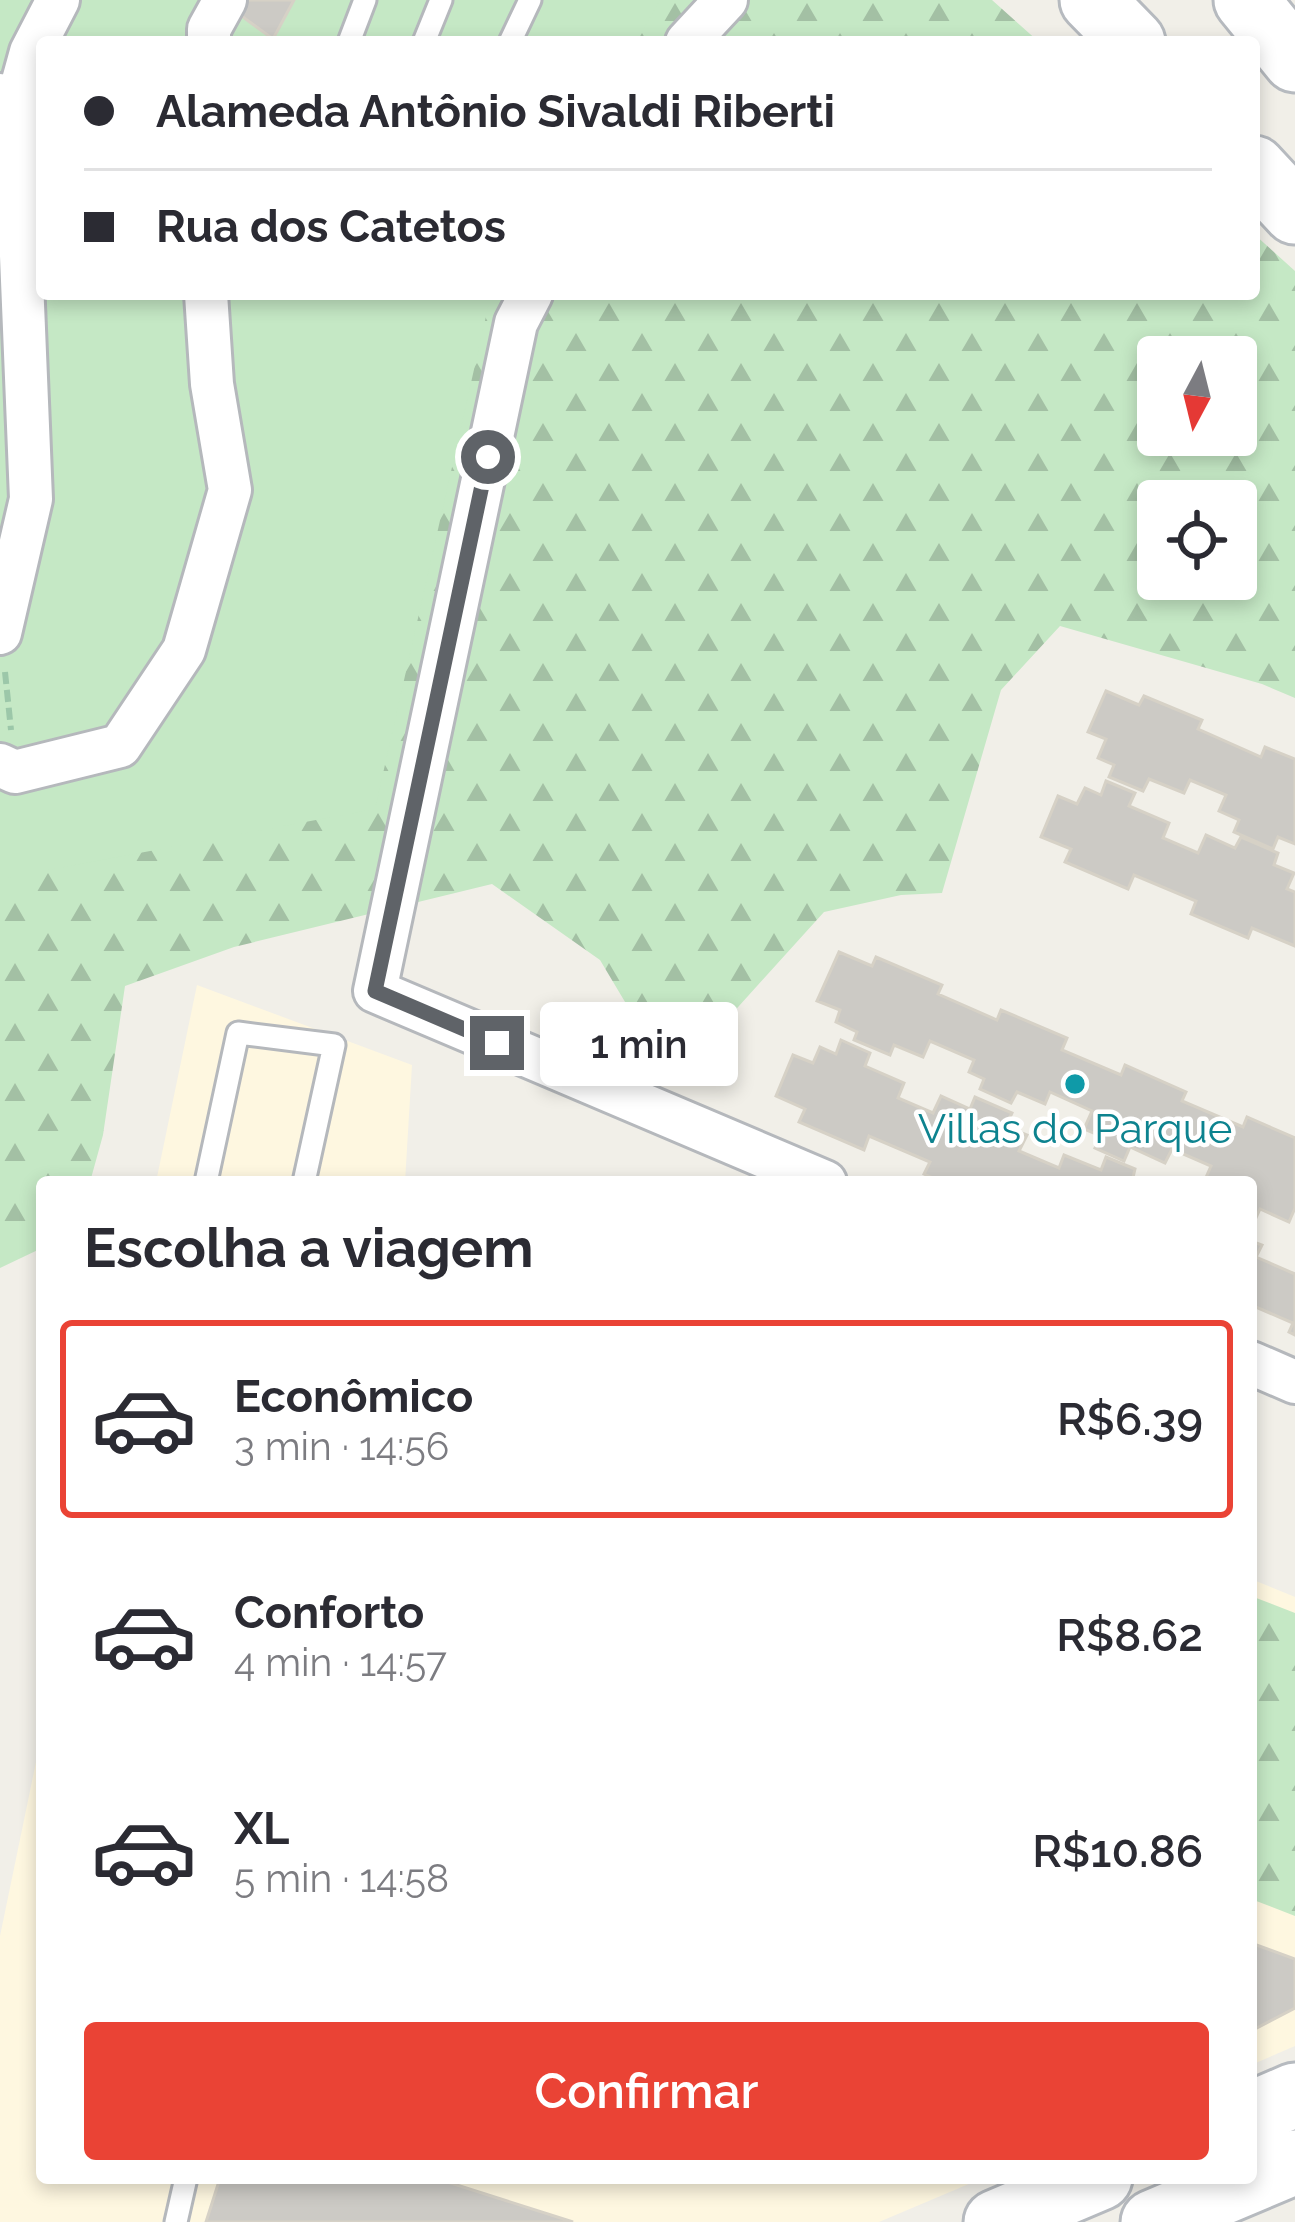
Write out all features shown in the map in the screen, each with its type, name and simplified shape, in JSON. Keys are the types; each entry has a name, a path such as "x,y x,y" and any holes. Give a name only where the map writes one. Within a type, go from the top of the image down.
{"main road":[{"path":"1092,0 1127,36"},
{"path":"1260,152 1295,175"},
{"path":"1260,174 1295,212"},
{"path":"1257,2112 1295,2096"},
{"path":"1153,2222 1270,2181 1295,2119"},
{"path":"996,2222 1086,2184"},
{"path":"1057,2222 1145,2184"}],"street":[{"path":"39,36 58,0"},
{"path":"209,36 225,0"},
{"path":"693,36 726,0"},
{"path":"1,633 31,499 7,102 36,42"},
{"path":"7,769 119,746 184,650 230,490 212,384 206,300"},
{"path":"528,300 516,323 375,991 810,1176"},
{"path":"1257,1366 1295,1382"}],"lane":[{"path":"352,36 365,0"},
{"path":"427,36 442,0"},
{"path":"513,36 530,0"},
{"path":"207,1176 238,1033 334,1045 305,1176"},
{"path":"176,2222 185,2184"}],"path":[{"path":"1,633 7,769"}],"shaded area":[{"path":"197,985 412,1065 405,1176 157,1176"},
{"path":"1257,1581 1295,1597 1295,2046 1257,2062"},
{"path":"36,1762 36,2184 969,2184 879,2222 0,2222 0,1936"}],"green space":[{"path":"0,0 992,0 1032,36 36,36 36,300 1260,300 1260,239 1295,271 1295,698 1262,684 1060,626 1001,690 942,893 901,895 824,912 711,1037 634,1017 600,960 492,884 234,947 125,986 103,1135 92,1176 36,1176 36,1251 0,1268"},
{"path":"0,0 660,0 639,36 36,36 36,300 490,300 375,809 0,879"},
{"path":"1257,1598 1295,1613 1295,1916 1257,1901"}],"building":[{"path":"244,0 294,0 275,36 236,12"},
{"path":"1106,691 1139,705 1144,696 1202,720 1198,729 1261,757 1265,747 1295,759 1295,844 1278,837 1273,849 1234,832 1239,820 1219,811 1226,795 1190,780 1184,793 1149,779 1143,791 1109,777 1114,765 1098,758 1106,739 1088,732"},
{"path":"1106,781 1135,793 1129,806 1169,823 1163,838 1198,853 1206,835 1235,848 1241,837 1278,853 1274,865 1294,873 1287,889 1295,892 1295,946 1252,928 1248,938 1191,914 1196,901 1134,875 1128,889 1065,862 1071,849 1041,837 1058,796 1077,804 1085,788 1101,795"},
{"name":"Villas do Parque","path":"839,952 872,966 876,957 942,985 938,994 997,1020 1001,1010 1067,1038 1062,1050 1121,1075 1125,1065 1186,1092 1182,1101 1243,1127 1247,1117 1295,1138 1295,1208 1289,1222 1260,1209 1257,1216 1257,1176 1207,1176 1211,1166 1172,1149 1165,1163 1130,1147 1124,1161 1095,1148 1101,1136 1084,1129 1092,1111 1050,1092 1045,1104 1017,1092 1011,1103 980,1089 984,1079 969,1072 974,1060 930,1041 923,1057 894,1045 890,1055 854,1040 857,1032 836,1022 840,1010 817,1001"},
{"name":"Villas do Parque","path":"841,1040 870,1053 865,1066 904,1083 898,1098 933,1113 941,1096 970,1109 975,1097 1012,1113 1006,1126 1027,1135 1019,1151 1059,1168 1064,1155 1101,1170 1106,1157 1135,1169 1133,1176 928,1176 924,1174 930,1162 869,1136 864,1150 799,1122 805,1109 776,1096 793,1055 813,1063 820,1047 836,1054"},
{"name":"Villas do Parque","path":"1257,1257 1295,1274 1295,1335 1289,1332 1293,1323 1257,1308"},
{"path":"1257,1945 1295,1959 1295,2008 1257,2028"},
{"path":"218,2184 454,2184 573,2222 206,2222"}],"place":[{"name":"Villas do Parque","path":"1075,1084"}],"route":[{"path":"488,457 375,991 497,1043"}]}
